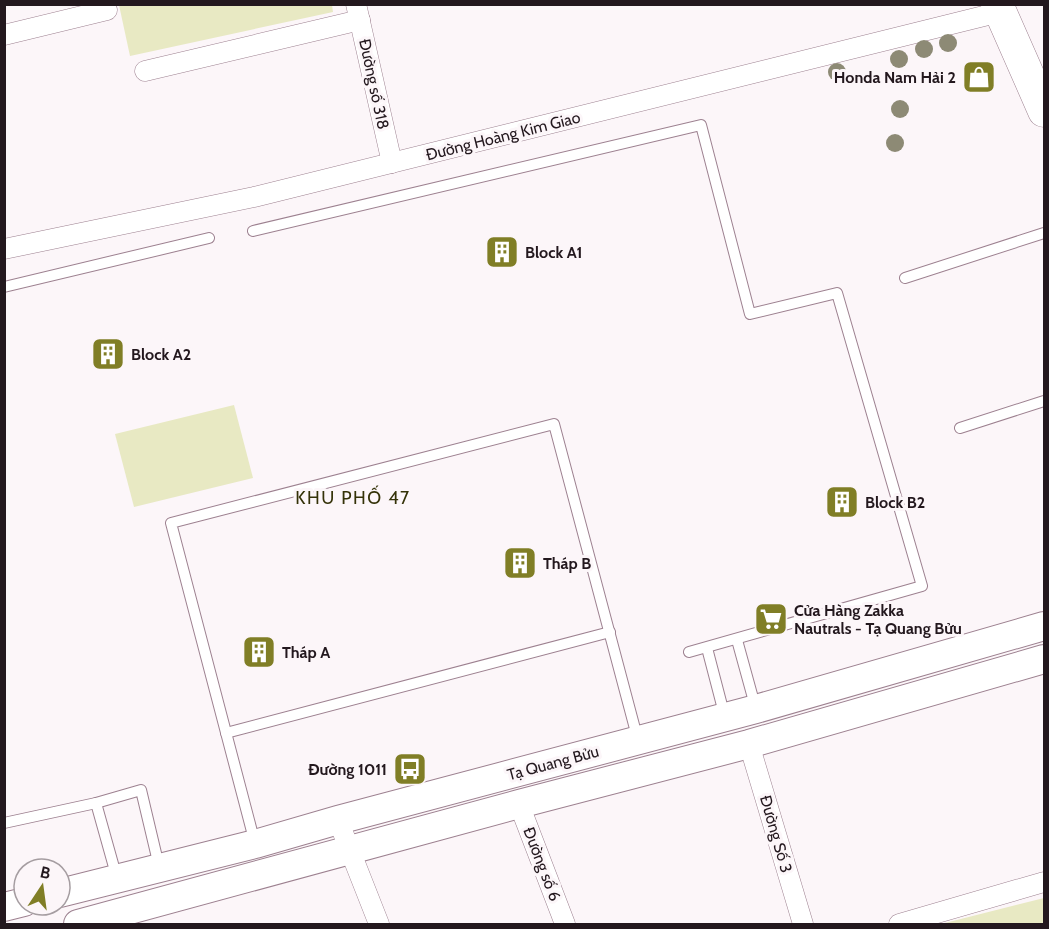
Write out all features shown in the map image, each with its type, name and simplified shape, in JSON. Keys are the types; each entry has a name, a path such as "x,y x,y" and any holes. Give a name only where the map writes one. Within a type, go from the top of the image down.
{"main road":[{"path":"999,8 1044,111"},
{"name":"Tạ Quang Bửu","path":"72,890 255,844 741,714 1044,626"},
{"name":"Tạ Quang Bửu","path":"78,924 749,744 1044,659"},
{"path":"741,714 749,744"}],"street":[{"name":"Đường Hoàng Kim Giao","path":"4,249 255,197 706,86 999,8"},
{"path":"4,34 107,10"},
{"name":"Đường số 318","path":"358,12 392,163"},
{"path":"145,71 358,12"},
{"name":"Đường Số 3","path":"749,744 802,924"},
{"name":"Đường số 6","path":"519,804 565,924"},
{"path":"338,820 380,924"},
{"path":"899,924 1044,882"}],"lane":[{"path":"253,231 701,125 750,314 837,293 922,586 689,652"},
{"path":"905,278 1044,233"},
{"path":"4,287 209,238"},
{"path":"960,428 1044,401"},
{"path":"255,844 171,523 554,424 638,740"},
{"path":"226,733 610,632"},
{"path":"737,640 741,714"},
{"path":"707,648 741,714"},
{"path":"4,823 96,803 141,790 160,867"},
{"path":"96,803 117,878"}],"green space":[{"path":"119,5 332,5 333,12 130,56"},
{"path":"234,405 253,478 134,507 115,434"},
{"path":"1044,898 1044,924 941,924"}],"place":[{"name":"Honda Nam Hải 2","path":"979,77"},
{"name":"Block A1","path":"502,252"},
{"name":"Block A2","path":"108,354"},
{"name":"Block B2","path":"842,502"},
{"name":"Tháp B","path":"520,563"},
{"name":"Cửa Hàng Zakka Nautrals - Tạ Quang Bửu","path":"771,619"},
{"name":"Tháp A","path":"259,652"},
{"name":"Đường 1011","path":"410,769"}],"district":[{"name":"KHU PHỐ 47","path":"353,498"}]}
